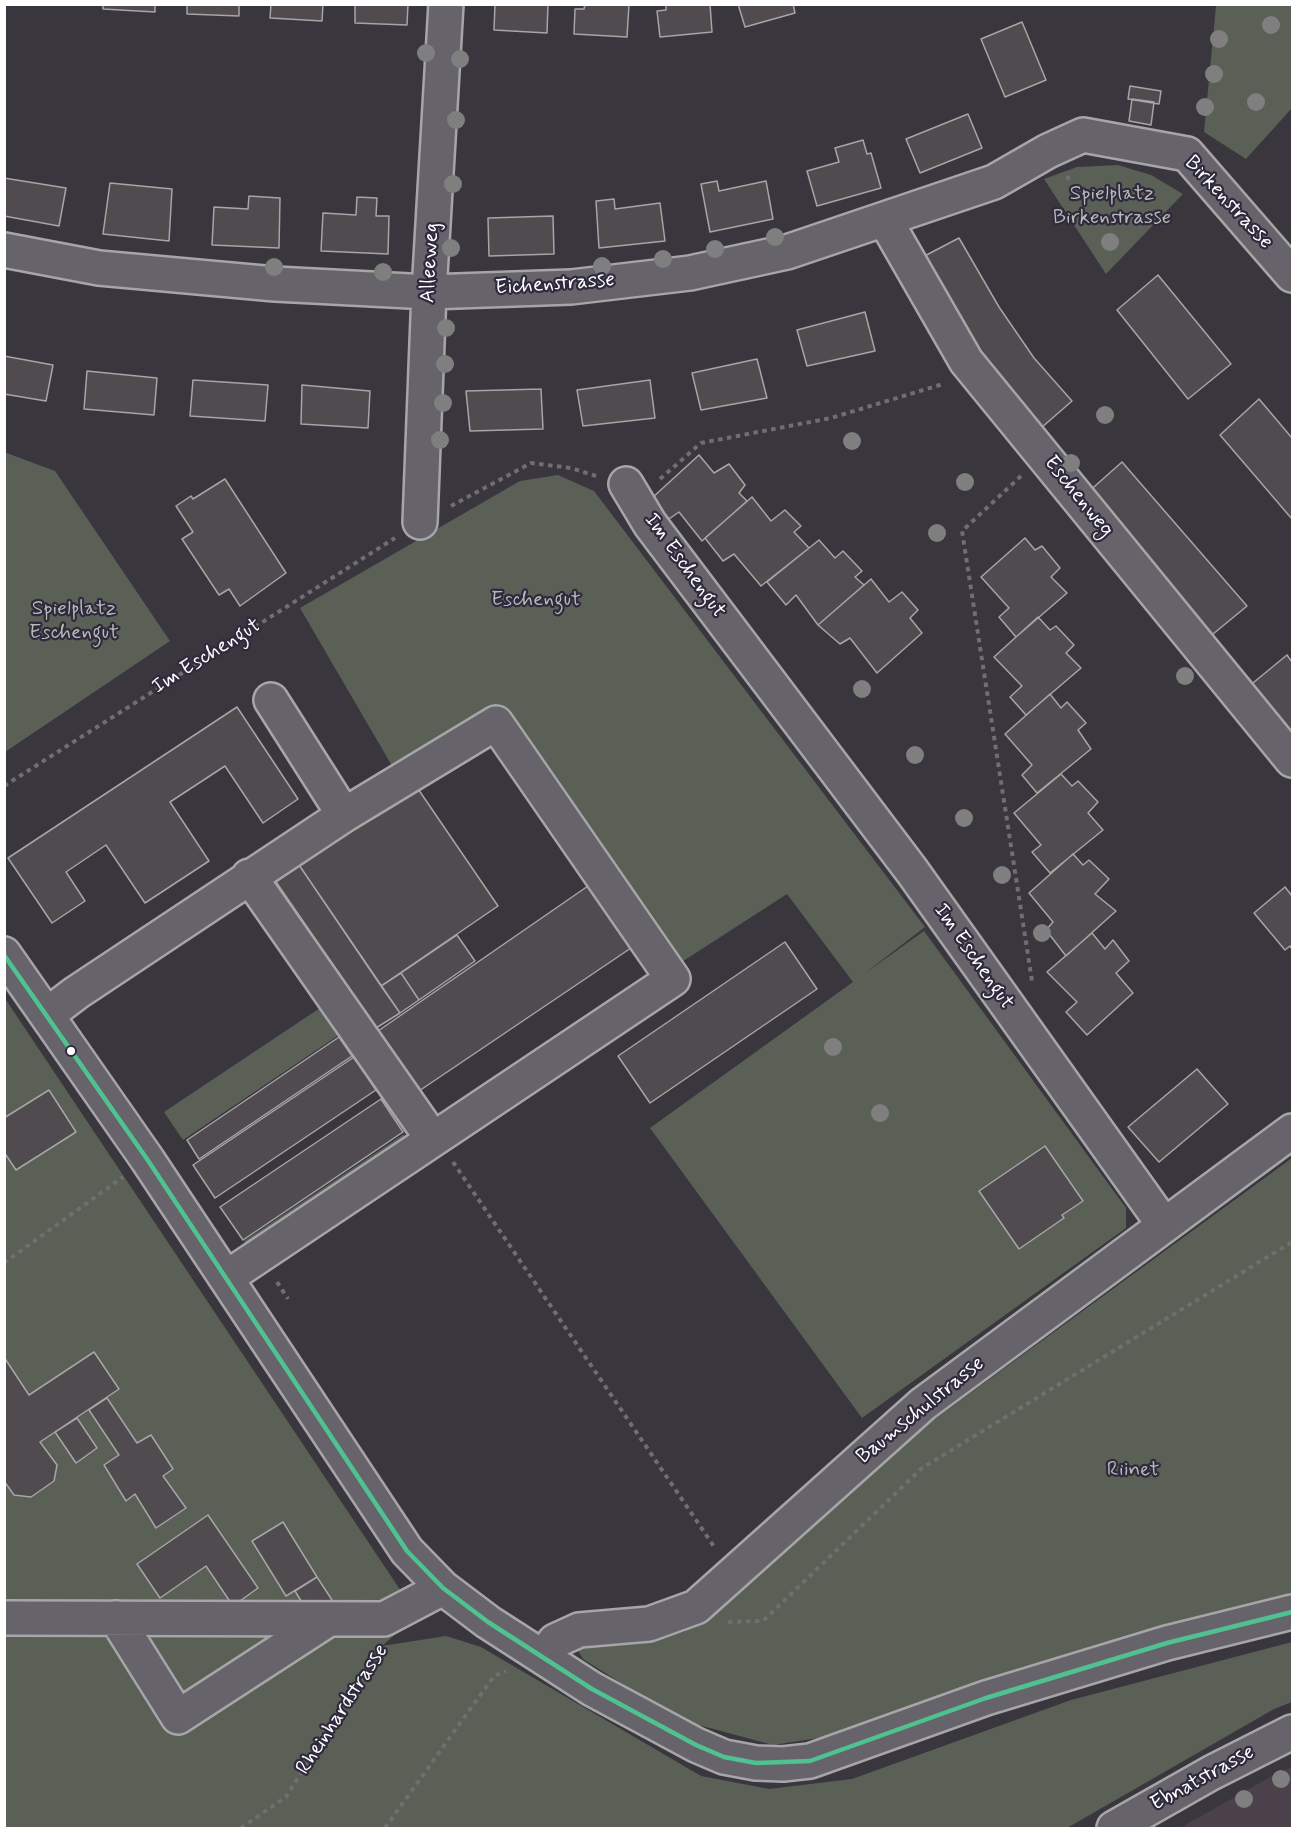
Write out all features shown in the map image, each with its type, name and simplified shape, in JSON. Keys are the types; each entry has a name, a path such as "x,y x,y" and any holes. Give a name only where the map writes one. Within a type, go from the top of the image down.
{"street":[{"name":"Alleeweg","path":"420,522 429,292 446,4"},
{"name":"Eichenstrasse","path":"4,250 99,268 275,284 429,292 571,286 690,273 787,252 994,182 1048,151 1083,135"},
{"name":"Birkenstrasse","path":"1083,135 1187,154 1293,275"},
{"name":"Eschenweg","path":"885,220 966,361 1293,760"},
{"name":"Im Eschengut","path":"631,492 650,524 912,871 1164,1225"},
{"path":"271,700 344,815"},
{"path":"47,1015 249,876 344,815 496,723 673,979 226,1278"},
{"path":"249,876 434,1137"},
{"path":"4,954 147,1159 407,1551 443,1588 488,1622 592,1689 696,1745 724,1757 783,1764 810,1761 986,1698 1144,1650 1293,1612"},
{"name":"Baumschulstrasse","path":"543,1657 555,1641 579,1630 649,1624 696,1607 923,1404 1293,1131"},
{"path":"4,1618 384,1619 443,1588"},
{"path":"116,1618 178,1717 329,1619"},
{"name":"Ebnatstrasse","path":"1114,1828 1211,1773 1293,1732"}],"path":[{"path":"631,492 701,443 831,418 945,383"},
{"path":"1032,986 962,531 1043,456"},
{"name":"Im Eschengut","path":"4,786 420,522 531,463 571,468 631,492"},
{"path":"434,1137 714,1546 735,1571"},
{"path":"4,1263 147,1159"},
{"path":"717,1622 763,1621 922,1468 1293,1242"},
{"name":"Rheinhardstrasse","path":"241,1828 286,1797 381,1646"},
{"path":"385,1828 494,1676 543,1657"}],"shaded area":[{"path":"1292,1767 1292,1828 1180,1828 1270,1777"}],"green space":[{"path":"1222,4 1292,5 1292,108 1246,159 1204,132 1216,6"},
{"name":"Spielplatz Birkenstrasse","path":"1118,165 1151,175 1183,194 1106,274 1044,179 1077,167"},
{"name":"Spielplatz Eschengut","path":"4,452 55,471 170,641 5,752"},
{"name":"Eschengut","path":"558,475 594,491 925,927 864,974 924,931 1126,1208 1126,1228 862,1418 650,1128 853,982 787,894 674,967 499,706 395,771 300,608 520,481"},
{"path":"4,997 417,1615 382,1646 446,1636 481,1647 701,1776 769,1789 852,1779 1071,1700 1292,1642 1292,1702 1274,1709 1067,1828 5,1828"},
{"path":"320,1008 339,1035 183,1140 164,1112"},
{"path":"404,1134 405,1143 251,1249 244,1241"},
{"name":"Riinet","path":"1292,1158 1292,1593 1022,1667 838,1735 773,1745 680,1720 583,1659 577,1649 582,1641 684,1632 924,1427"}],"building":[{"path":"103,4 155,4 155,12 103,9"},
{"path":"187,4 239,4 239,16 187,14"},
{"path":"271,4 323,4 322,21 270,18"},
{"path":"355,4 408,4 407,25 355,23"},
{"path":"495,4 548,4 547,33 494,30"},
{"path":"585,4 629,4 627,37 574,34 575,9 584,9"},
{"path":"666,4 710,4 712,32 660,37 657,11 666,10"},
{"path":"738,4 793,4 795,13 745,27"},
{"path":"1022,22 1046,80 1005,97 981,39"},
{"path":"1130,86 1161,91 1159,104 1128,99"},
{"path":"1132,99 1154,102 1151,125 1129,121"},
{"path":"968,114 982,148 920,173 906,139"},
{"path":"863,140 867,154 871,153 881,188 817,206 807,171 839,162 835,148"},
{"path":"4,178 66,188 59,226 4,216"},
{"path":"717,181 719,191 766,181 773,219 710,232 701,184"},
{"path":"110,183 172,189 169,241 103,234"},
{"path":"249,196 280,198 279,248 212,245 214,207 248,209"},
{"path":"357,197 377,198 376,216 389,216 388,254 321,251 323,213 356,215"},
{"path":"614,199 615,209 660,203 665,241 599,248 596,201"},
{"path":"553,216 554,254 489,256 488,218"},
{"path":"959,238 999,307 1034,358 1072,401 1033,435 915,261"},
{"path":"1158,275 1231,364 1188,399 1117,310"},
{"path":"865,312 875,351 807,366 797,330"},
{"path":"4,356 53,365 46,401 4,394"},
{"path":"757,359 767,398 701,410 692,373"},
{"path":"87,371 157,378 154,415 84,409"},
{"path":"193,380 268,385 265,421 190,416"},
{"path":"650,380 655,418 583,426 577,390"},
{"path":"302,385 370,391 368,428 301,424"},
{"path":"541,389 543,429 470,431 466,391"},
{"path":"1259,399 1292,438 1292,519 1220,435"},
{"path":"699,455 714,473 729,464 745,485 739,493 747,501 702,541 679,512 669,519 652,498"},
{"path":"1122,462 1247,606 1207,639 1086,494"},
{"path":"225,479 286,573 240,606 229,589 219,595 182,539 193,532 176,506 191,496 193,499"},
{"path":"752,497 771,521 785,510 801,526 794,532 809,548 761,586 734,554 723,561 705,538"},
{"path":"1025,538 1035,550 1042,546 1060,568 1051,577 1067,593 1016,637 999,617 1009,608 981,577"},
{"path":"819,540 835,558 843,551 862,571 855,577 864,585 818,625 796,595 786,605 767,582"},
{"path":"871,579 889,602 902,592 918,610 910,618 922,633 877,673 850,638 840,644 818,625"},
{"path":"1038,617 1050,630 1056,626 1074,645 1066,653 1081,668 1026,715 1010,697 1022,686 994,657"},
{"path":"1287,655 1292,662 1292,739 1248,687"},
{"path":"1050,694 1061,708 1067,702 1086,723 1078,730 1091,749 1037,793 1022,775 1032,765 1005,734"},
{"path":"237,707 298,799 263,823 225,766 170,802 209,861 145,903 106,845 66,872 85,901 52,923 8,858"},
{"path":"1061,774 1072,786 1078,781 1098,802 1088,813 1103,830 1050,873 1032,852 1041,845 1014,813"},
{"path":"414,783 498,906 381,986 297,862"},
{"path":"1073,854 1083,865 1089,860 1109,879 1095,894 1116,911 1066,956 1046,930 1053,922 1029,893"},
{"path":"297,862 400,1013 376,1028 272,876"},
{"path":"588,886 631,948 419,1091 378,1031"},
{"path":"1285,887 1292,896 1292,949 1290,946 1285,950 1254,913"},
{"path":"1092,933 1105,949 1113,940 1129,961 1116,973 1133,993 1087,1035 1066,1012 1077,1002 1047,972"},
{"path":"457,935 475,961 419,1000 401,973"},
{"path":"785,942 817,989 650,1103 618,1056"},
{"path":"401,973 419,1000 400,1013 381,986"},
{"path":"339,1037 352,1056 199,1159 187,1140"},
{"path":"354,1057 376,1090 215,1198 193,1165"},
{"path":"1197,1069 1228,1104 1159,1162 1128,1127"},
{"path":"49,1090 76,1132 16,1170 4,1152 4,1118"},
{"path":"381,1099 403,1132 243,1240 220,1207"},
{"path":"1045,1146 1083,1201 1062,1215 1064,1218 1019,1249 979,1191"},
{"path":"94,1352 119,1389 40,1442 57,1465 54,1481 31,1497 14,1495 4,1481 4,1357 29,1395"},
{"path":"107,1398 137,1443 151,1435 173,1469 163,1476 186,1508 156,1528 135,1494 126,1501 104,1465 119,1455 89,1410"},
{"path":"77,1418 97,1448 76,1463 55,1432"},
{"path":"208,1515 258,1588 233,1606 206,1566 160,1598 137,1564"},
{"path":"283,1522 317,1577 286,1596 252,1541"},
{"path":"317,1577 332,1600 309,1614 295,1591"}],"transit line":[{"path":"4,955 147,1159 407,1551 443,1588 488,1622 592,1689 696,1745 724,1757 756,1763 810,1761 986,1698 1167,1643 1292,1612"}]}
